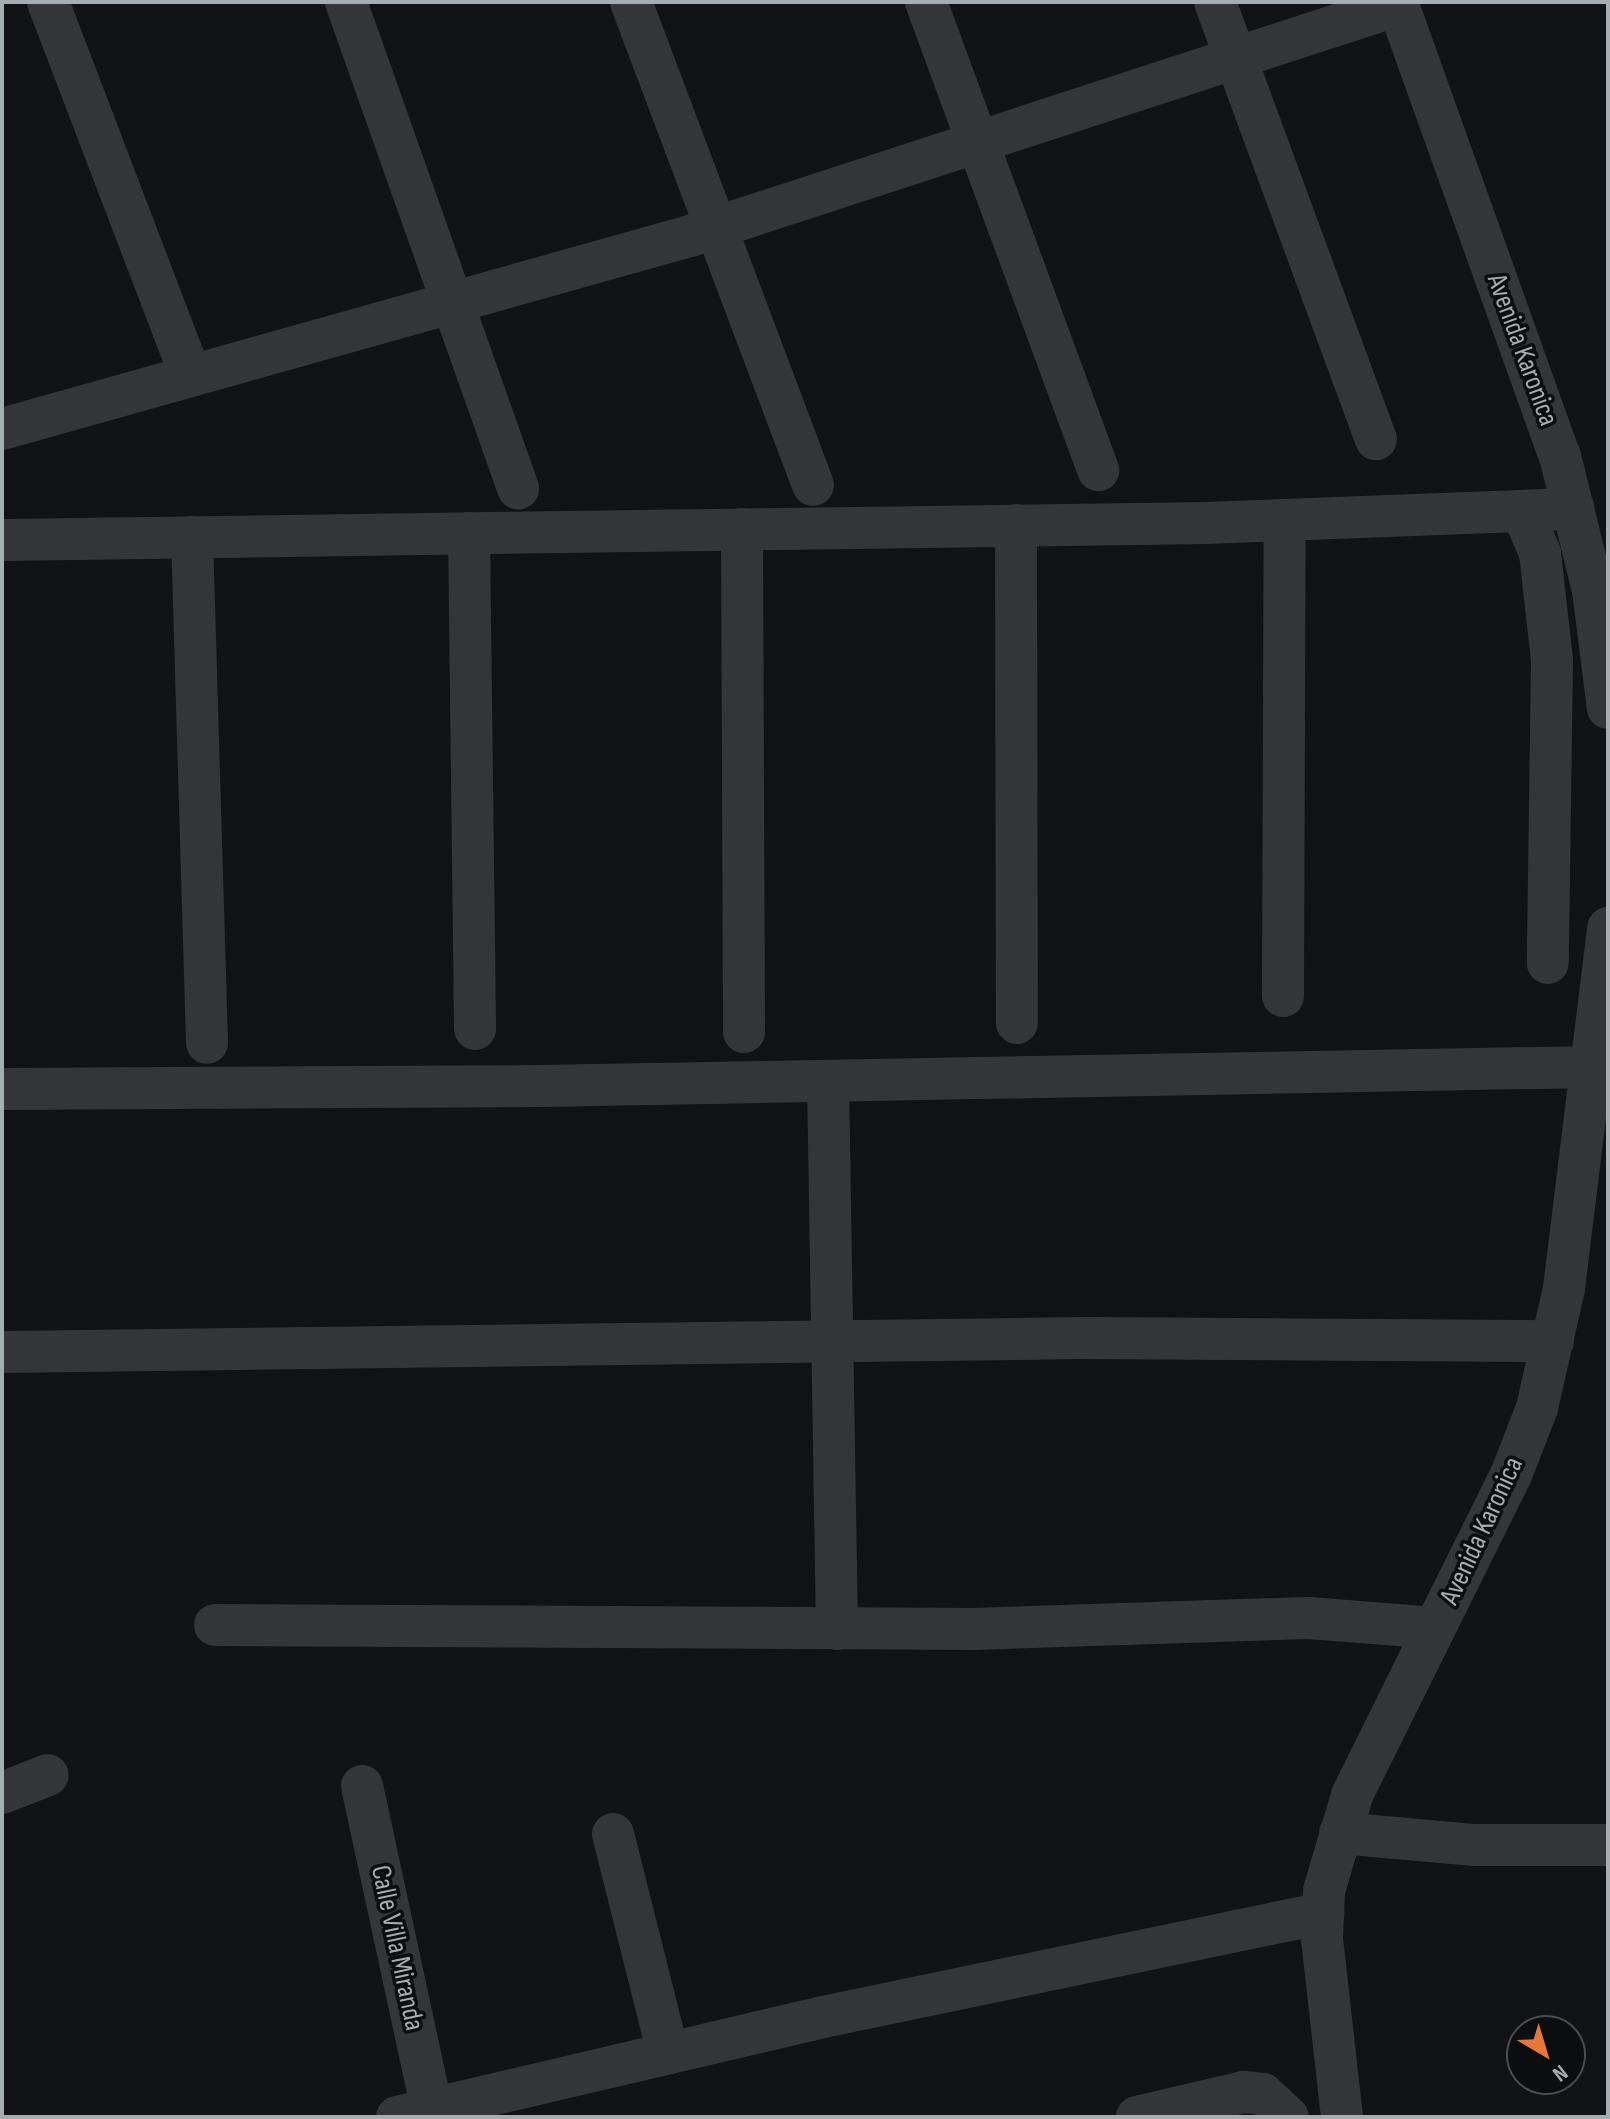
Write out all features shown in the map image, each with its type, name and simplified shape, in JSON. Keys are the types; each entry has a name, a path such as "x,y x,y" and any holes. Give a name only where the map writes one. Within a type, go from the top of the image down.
{"street":[{"path":"48,2 191,376"},
{"path":"346,2 455,302 518,488"},
{"path":"631,2 813,485"},
{"path":"926,2 980,141 1098,470"},
{"path":"1215,2 1376,439"},
{"path":"2,429 717,227 1398,4"},
{"name":"Avenida Karonica","path":"1398,4 1574,509 1593,590 1608,708"},
{"path":"2,540 1285,520 1574,509"},
{"path":"1522,511 1540,553 1552,660 1548,963"},
{"path":"1283,996 1285,520"},
{"path":"1016,525 1017,1023"},
{"path":"742,529 744,1032"},
{"path":"469,533 475,1029"},
{"path":"192,537 207,1043"},
{"name":"Avenida Karonica","path":"1342,2117 1330,2045 1323,1913 1340,1833 1352,1795 1511,1475 1537,1408 1553,1341 1608,928"},
{"path":"2,1089 828,1081 1591,1067"},
{"path":"828,1081 837,1629"},
{"path":"2,1352 831,1341 1553,1341"},
{"path":"215,1625 837,1629 1309,1618 1435,1628"},
{"path":"2,1793 48,1775"},
{"name":"Calle Villa Miranda","path":"362,1786 414,2113"},
{"path":"1340,1833 1475,1845 1608,1845"},
{"path":"613,1834 668,2053"},
{"path":"414,2113 668,2053 1323,1913"},
{"path":"1137,2117 1244,2092 1263,2094 1288,2117"}]}
